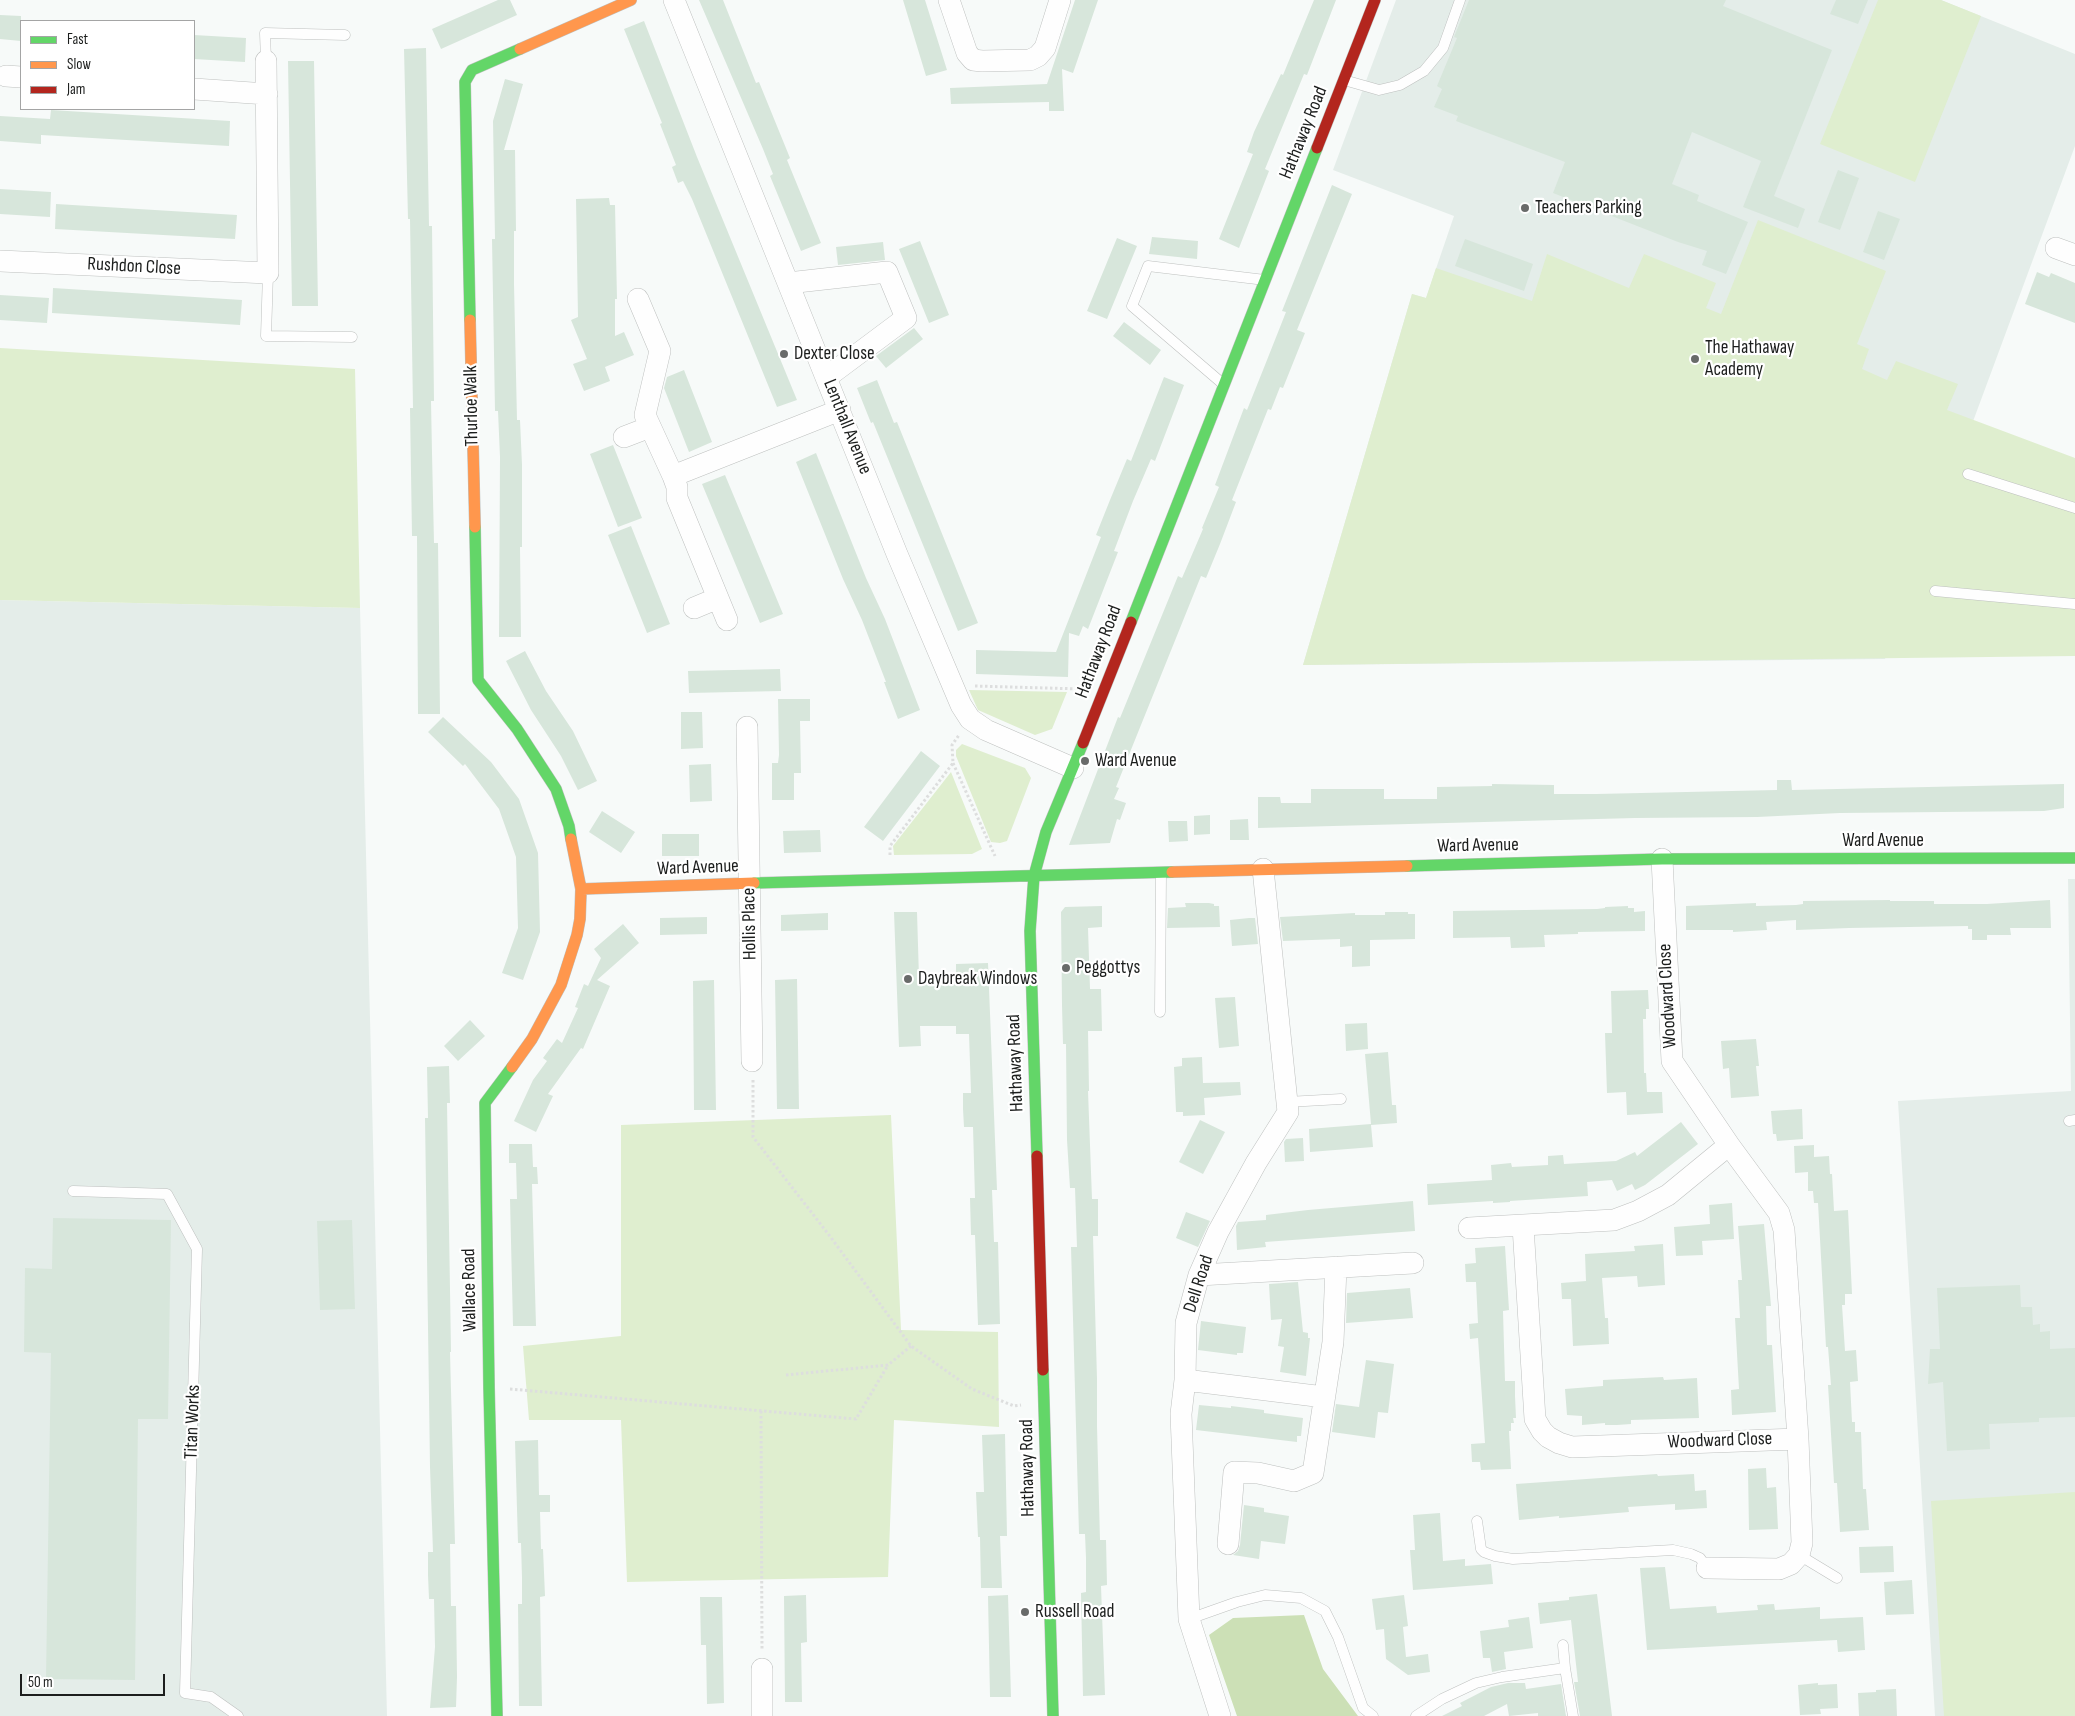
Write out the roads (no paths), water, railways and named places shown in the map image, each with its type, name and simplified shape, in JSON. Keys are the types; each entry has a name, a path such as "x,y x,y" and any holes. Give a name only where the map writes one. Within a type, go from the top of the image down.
{"street":[{"name":"Thurloe Walk","path":"581,889 570,826 556,789 537,758 478,680 465,82 472,70 631,0"},
{"name":"Lenthall Avenue","path":"674,0 961,705 970,719 986,730 1073,768"},
{"path":"949,0 967,53 973,60 982,61 1030,60 1038,56 1044,48 1060,0"},
{"name":"Hathaway Road","path":"1053,1716 1030,931 1034,876 1046,832 1104,690 1375,0"},
{"path":"266,61 268,274"},
{"path":"195,89 267,94"},
{"name":"Rushdon Close","path":"0,261 268,274"},
{"path":"788,283 887,272 906,318 827,377"},
{"path":"638,299 660,351 645,415 677,488 677,498 727,620"},
{"path":"672,476 840,410"},
{"path":"624,437 650,427"},
{"path":"694,608 718,598"},
{"name":"Hollis Place","path":"747,727 752,1061"},
{"name":"Ward Avenue","path":"581,889 891,878 1005,877 1662,858 2075,858"},
{"name":"Woodward Close","path":"1523,1226 1535,1419 1548,1437 1559,1443 1572,1446 1798,1439 1784,1230 1779,1213 1729,1145 1672,1061 1662,858"},
{"name":"Dell Road","path":"1220,1716 1189,1619 1180,1414 1185,1380 1186,1322 1198,1275 1218,1232 1251,1172 1288,1112 1263,869"},
{"name":"Wallace Road","path":"497,1716 489,1387 485,1103 532,1039 561,986 578,927 581,889"},
{"path":"1469,1228 1614,1220 1638,1211 1668,1195 1729,1145"},
{"path":"1198,1275 1413,1263"},
{"path":"1228,1544 1234,1472 1258,1473 1294,1481 1313,1473 1333,1342 1336,1267"},
{"path":"1185,1380 1324,1397"},
{"path":"1707,1568 1779,1569 1791,1564 1799,1555 1802,1543 1798,1439"},
{"path":"762,1669 762,1716"}],"lane":[{"path":"1344,80 1380,90 1400,85 1424,71 1442,48 1460,0"},
{"path":"266,61 265,33 345,36"},
{"path":"1224,385 1132,306 1148,266 1266,280"},
{"path":"268,274 266,336 352,337"},
{"path":"1968,474 2075,508"},
{"path":"1935,591 2075,604"},
{"path":"1160,872 1160,1012"},
{"path":"1287,1102 1341,1099"},
{"name":"Titan Works","path":"73,1191 167,1194 198,1249 185,1693 211,1698 238,1716"},
{"path":"1477,1521 1481,1549 1494,1556 1513,1559 1673,1550 1700,1558 1707,1568"},
{"path":"1799,1555 1837,1578"},
{"path":"1189,1619 1236,1602 1265,1596 1301,1598 1325,1611 1338,1637 1363,1708 1373,1716"},
{"path":"1563,1645 1573,1716"},
{"path":"1416,1716 1442,1699 1476,1683 1502,1677 1565,1668"}],"place":[{"name":"Teachers Parking","path":"1525,208"},
{"name":"Dexter Close","path":"784,354"},
{"name":"The Hathaway Academy","path":"1695,359"},
{"name":"Ward Avenue","path":"1085,761"},
{"name":"Peggottys","path":"1066,968"},
{"name":"Daybreak Windows","path":"908,979"},
{"name":"Russell Road","path":"1025,1612"}]}
